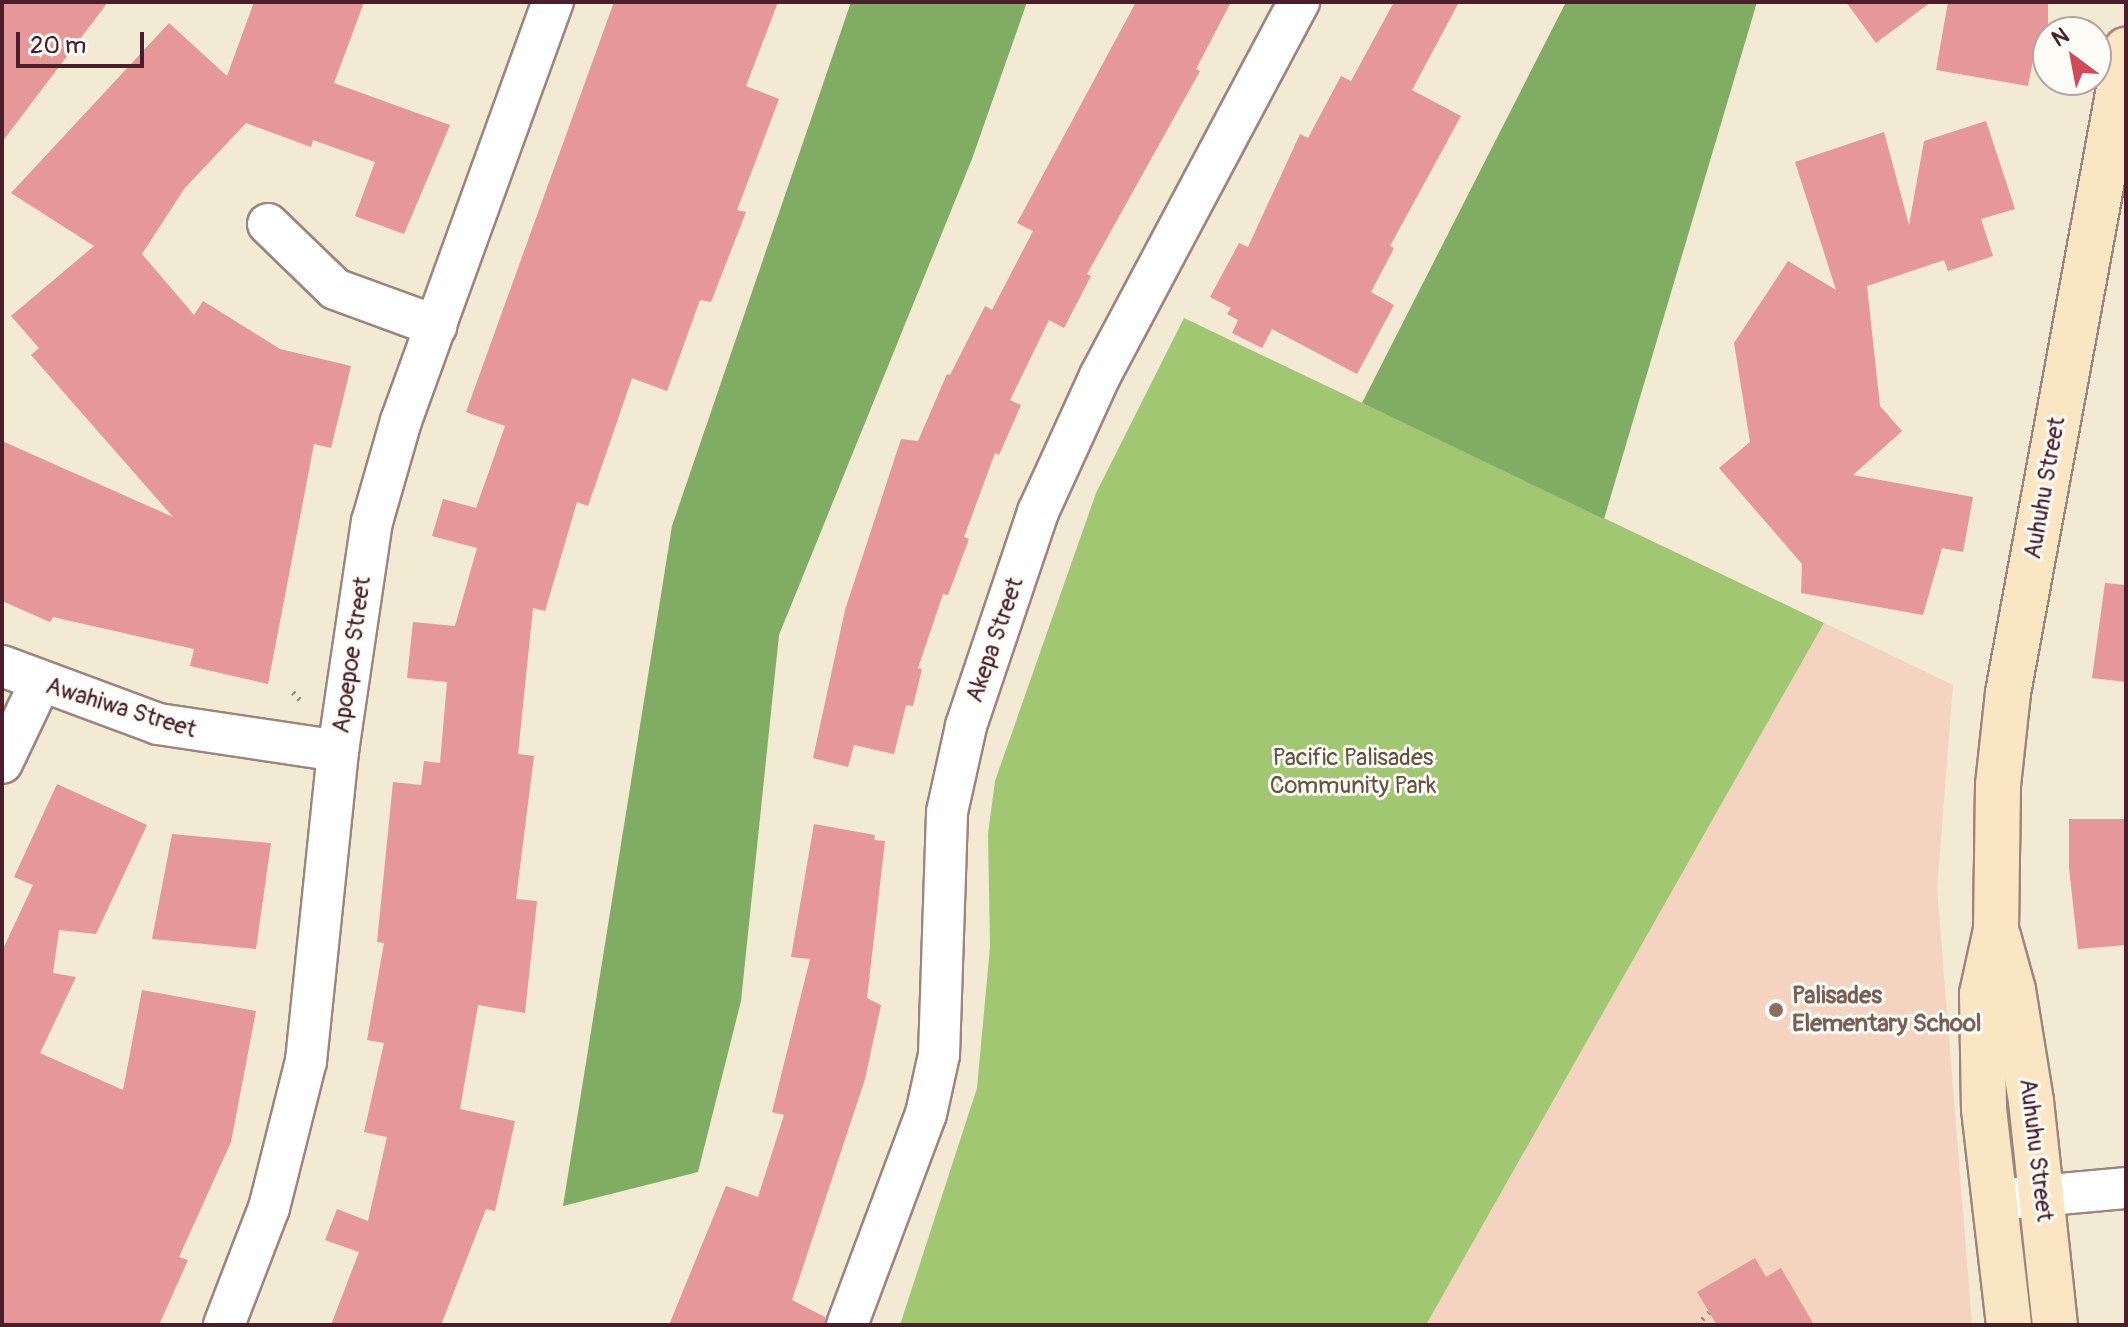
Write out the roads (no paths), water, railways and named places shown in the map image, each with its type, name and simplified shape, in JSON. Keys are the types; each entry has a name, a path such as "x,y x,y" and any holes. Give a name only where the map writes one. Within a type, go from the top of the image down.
{"street":[{"name":"Apoepoe Street","path":"224,1325 269,1208 306,1061 338,751 372,522 436,326 553,2"},
{"name":"Akepa Street","path":"847,1325 926,1114 939,1055 947,812 966,726 1038,512 1100,376 1299,2"},
{"name":"Auhuhu Street","path":"2009,1325 1994,1200 1982,994 1996,930 1998,785 2008,693 2115,153 2126,50"},
{"path":"268,224 335,289 436,326"},
{"name":"Awahiwa Street","path":"2,666 40,683 158,724 338,751"},
{"path":"2,763 40,683"},
{"name":"Auhuhu Street","path":"1996,930 2013,990 2043,1195 2055,1325"},
{"path":"1994,1200 2126,1188"}],"place":[{"name":"Palisades Elementary School","path":"1776,1010"}],"park label":[{"name":"Pacific Palisades Community Park","path":"1353,772"}]}
